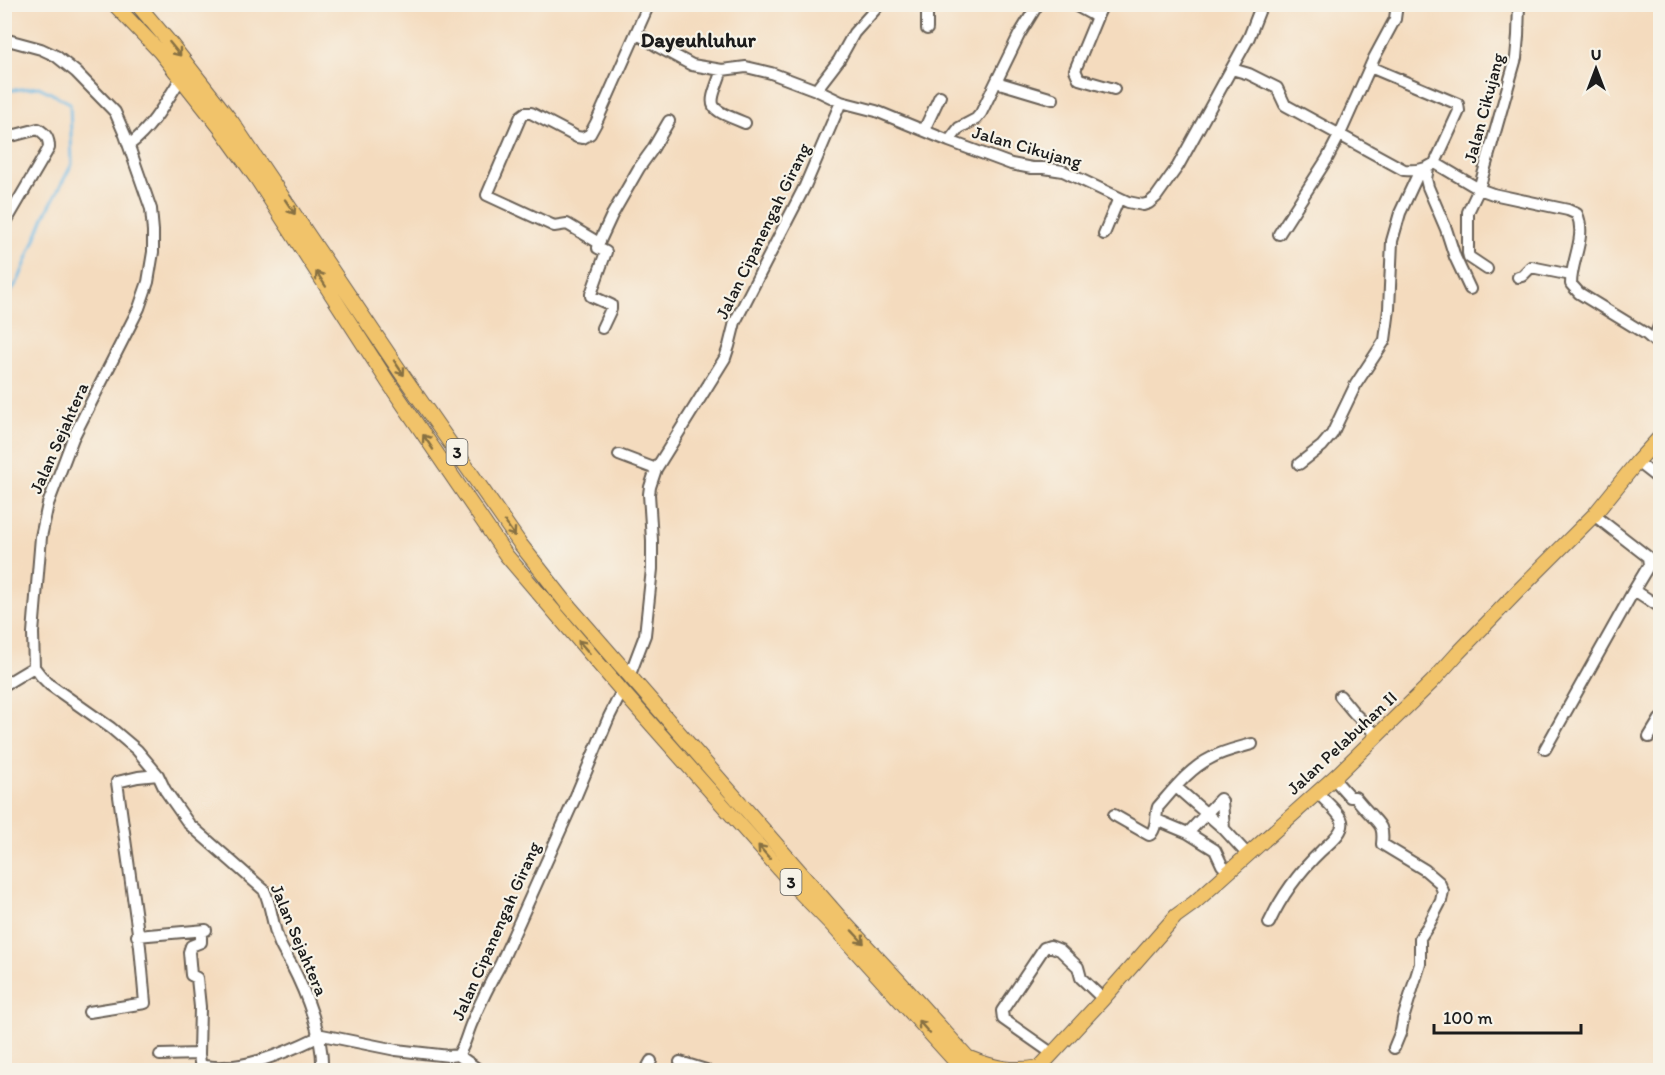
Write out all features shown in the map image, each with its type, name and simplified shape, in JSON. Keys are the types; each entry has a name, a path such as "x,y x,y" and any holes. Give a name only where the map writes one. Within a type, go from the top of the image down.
{"main road":[{"name":"3","path":"114,4 227,125 257,179 388,382 506,555 622,691 800,883"},
{"name":"3","path":"137,4 171,44 521,545 568,605 800,883 831,924 962,1066 979,1071"},
{"name":"Jalan Pelabuhan II","path":"1040,1069 1176,916 1229,872 1393,721 1594,515 1660,437"},
{"path":"962,1066 1040,1069"}],"street":[{"path":"599,243 567,224 554,226 486,195 520,116 525,113 531,113 577,137 583,138 590,134 649,4"},
{"path":"816,90 839,60 854,33 880,4"},
{"path":"927,4 927,29"},
{"path":"949,141 959,128 976,119 989,98 1019,35 1038,4"},
{"path":"1073,4 1097,17"},
{"path":"1102,4 1075,70 1079,79 1114,89"},
{"name":"Jalan Cikujang","path":"636,33 692,65 722,70 746,67 771,73 841,102 876,111 1011,164 1063,171 1119,198 1143,205 1155,196 1178,166 1249,37 1262,4"},
{"path":"1279,234 1341,134 1374,58 1395,19 1397,4"},
{"name":"Jalan Cikujang","path":"1519,4 1516,58 1479,189 1577,214 1581,233 1571,275"},
{"name":"Jalan Sejahtera","path":"4,39 41,49 56,56 76,72 115,112 151,209 153,231 153,252 148,282 139,308 73,438 48,504 41,537 33,633 34,667 50,684 111,728 137,750 158,775 165,790 189,824 264,890 280,944 303,989 318,1036 322,1071"},
{"path":"1299,464 1322,446 1332,434 1356,384 1385,340 1389,309 1391,251 1400,213 1459,111 1458,104 1371,67"},
{"path":"1232,69 1249,74 1277,88 1285,105 1404,170 1428,167 1479,189 1468,212 1468,253 1469,257 1487,269"},
{"path":"722,70 712,99 713,105 717,111 745,123"},
{"path":"129,146 160,112 181,78"},
{"path":"996,82 1053,99"},
{"path":"924,130 940,96"},
{"name":"Jalan Cipanengah Girang","path":"629,677 645,635 652,549 649,494 656,469 725,358 735,322 805,186 841,102"},
{"path":"602,328 611,309 610,305 591,296 606,252 598,248 599,243 612,215 669,121"},
{"path":"4,138 38,129 45,133 49,140 49,148 4,225"},
{"path":"1428,167 1426,179 1428,187 1470,289"},
{"path":"1104,234 1119,198"},
{"path":"1518,277 1531,267 1571,275 1571,284 1579,293 1657,343 1660,322"},
{"path":"619,455 656,469"},
{"path":"1637,462 1660,480"},
{"path":"1545,749 1650,565 1648,557 1594,515"},
{"path":"1634,590 1660,607"},
{"path":"4,685 34,667"},
{"name":"Jalan Cipanengah Girang","path":"458,1054 466,1042 469,1029 486,990 500,965 622,691"},
{"path":"1340,696 1354,714 1377,735"},
{"path":"1649,737 1660,719"},
{"path":"1114,815 1149,835 1154,830 1158,807 1203,762 1252,744"},
{"path":"88,1012 145,1003 140,947 117,782 158,775"},
{"path":"1333,778 1350,797 1356,797 1382,826 1382,844 1425,870 1442,886 1441,901 1420,938 1420,964 1394,1048"},
{"path":"1176,787 1224,828 1247,854"},
{"path":"1269,923 1291,884 1342,827 1341,819 1317,792"},
{"path":"1188,833 1221,799 1224,828"},
{"path":"1157,820 1188,833 1215,850 1222,865 1229,872"},
{"path":"137,936 204,930 201,942 191,946 189,952 191,975 197,978 200,1007 199,1054 200,1063 204,1066 233,1066 275,1056 318,1036 396,1050 449,1056 458,1054 479,1071"},
{"path":"1053,1054 1001,1015 1044,948 1050,946 1060,950 1078,967 1081,978 1103,999"},
{"path":"160,1055 199,1054"},
{"path":"680,1062 706,1071"}],"waterway":[{"path":"4,91 39,87 70,103 72,164 44,217 19,279 4,303"}],"district":[{"name":"Dayeuhluhur","path":"698,39"}]}
